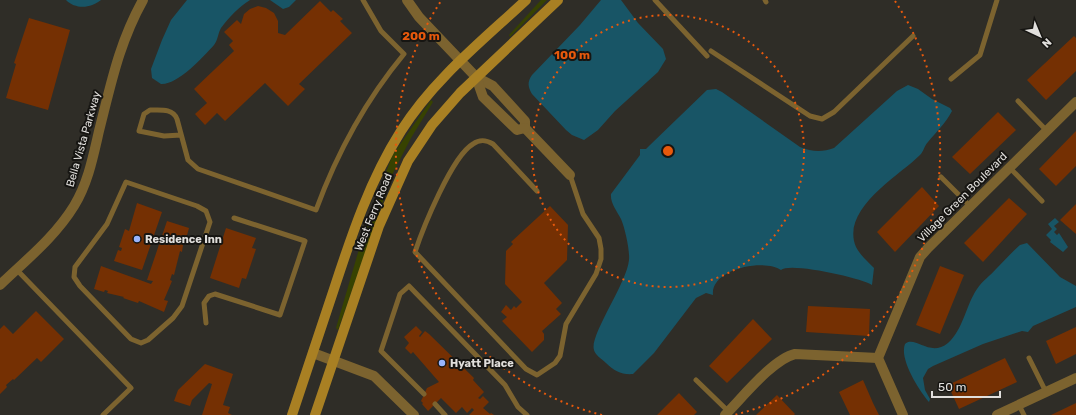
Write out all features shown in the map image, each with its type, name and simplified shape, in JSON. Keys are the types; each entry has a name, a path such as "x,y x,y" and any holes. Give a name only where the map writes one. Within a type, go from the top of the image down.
{"main road":[{"name":"West Ferry Road","path":"292,415 352,233 374,178 401,130 429,94 461,60 526,0"},
{"name":"West Ferry Road","path":"315,415 378,226 408,161 432,125 476,77 558,0"}],"street":[{"name":"Bella Vista Parkway","path":"0,285 57,229 80,195 92,160 121,47 130,23 143,0"},
{"path":"407,0 420,17 476,77 493,86 525,121 525,128 570,175"},
{"path":"476,77 483,97 517,130 525,128"},
{"name":"Village Green Boulevard","path":"878,358 920,257 1008,167 1076,102"},
{"path":"313,353 374,376 414,415"},
{"path":"727,413 776,364 789,355 795,354 878,358 903,415"},
{"path":"997,415 1076,378"}],"lane":[{"path":"181,135 164,136 139,131 144,114 150,110 171,111 176,115 188,160 198,169 316,210 330,173 352,128 381,84 404,54 381,31 364,0"},
{"path":"655,0 707,56"},
{"path":"951,79 980,55 997,0"},
{"path":"711,51 810,116 822,119 834,112 913,36"},
{"path":"1018,101 1046,130"},
{"path":"537,191 493,144 485,141 474,143 464,153 445,184 423,230 415,252 526,369 537,375 555,363 560,356 566,324 594,279 601,259 599,238 583,214 570,175"},
{"path":"1008,167 1042,201"},
{"path":"942,178 970,206"},
{"path":"126,182 197,206 206,212 210,222 182,306 173,318 148,340 140,343 130,339 80,286 74,277 75,267 107,224 126,182"},
{"path":"206,323 204,302 209,296 215,294 280,315 305,241 234,218"},
{"path":"16,269 131,388 103,415"},
{"path":"424,394 381,351 400,294 409,286 504,386 518,407 526,415"},
{"path":"1029,358 1046,392"},
{"path":"696,380 727,413"},
{"path":"435,404 445,415"},
{"path":"1019,405 1024,415"}],"green space":[{"path":"541,0 547,0 510,37 509,35"},
{"path":"431,100 433,102 411,138 393,173 338,330 336,328 364,232 392,156"}],"water":[{"path":"66,0 101,0 93,5 79,7"},
{"path":"187,0 250,0 227,20 221,28 214,45 197,63 175,80 161,84 152,78 151,69 171,20"},
{"path":"270,0 296,0 289,7 283,9"},
{"path":"601,0 621,0 638,23 663,49 666,59 658,72 615,111 598,130 584,140 572,135 566,130 532,94 529,87 529,82 532,75 580,25"},
{"path":"908,85 918,89 932,99 950,108 952,111 920,155 874,195 856,220 853,233 856,247 862,256 874,268 872,285 841,275 811,269 787,268 781,270 763,265 740,268 729,272 720,278 714,286 713,295 706,293 696,298 654,353 633,374 625,374 615,370 597,355 594,350 594,343 597,333 622,282 629,260 628,245 624,228 613,204 611,194 640,155 640,149 646,149 707,90 716,89 722,92 800,147 817,151 834,148 897,91"},
{"path":"1055,218 1059,222 1054,226 1057,229 1054,232 1057,235 1059,233 1068,247 1063,252 1050,242 1051,240 1046,235 1052,229 1048,224"},
{"path":"1027,243 1060,277 1076,286 1076,307 1033,326 1028,332 1022,331 983,344 928,369 923,378 925,390 930,399 929,402 915,382 907,366 904,350 905,344 913,342 929,348 935,348 941,347 948,343 953,338 961,324 973,295 979,286 1020,245"}],"building":[{"path":"320,1 331,12 333,10 343,19 340,21 352,33 299,84 305,89 288,106 265,83 225,121 217,113 205,125 195,114 207,103 194,89 234,51 229,45 233,41 224,32 237,20 241,24 244,14 250,9 258,6 266,8 274,13 278,21 278,33 285,35"},
{"path":"29,18 70,30 48,110 6,98 16,64 14,63"},
{"path":"1074,36 1076,38 1076,71 1046,100 1027,80"},
{"path":"998,112 1016,130 970,174 952,157"},
{"path":"1076,131 1076,166 1056,186 1039,169"},
{"path":"922,187 939,206 895,252 877,232"},
{"path":"1009,198 1027,214 983,262 964,243"},
{"name":"Residence Inn","path":"137,203 162,212 142,270 114,261 118,250 121,251 122,248 119,247 125,229 129,231"},
{"path":"1076,204 1076,234 1060,220"},
{"path":"550,206 568,225 567,260 544,283 562,303 556,309 561,314 542,331 544,334 544,340 532,352 502,321 507,317 501,312 506,305 511,310 514,306 516,308 522,302 505,284 506,251 513,244 511,242"},
{"path":"167,221 189,228 186,239 184,238 182,252 180,251 174,275 172,274 170,280 172,281 164,300 168,301 164,312 139,301 138,303 123,298 124,297 107,293 108,291 105,290 104,292 94,289 101,266 151,284 153,281 147,280"},
{"path":"226,228 256,238 252,248 256,249 246,279 242,278 239,288 210,278"},
{"path":"940,266 964,275 940,334 916,325"},
{"path":"808,306 870,309 869,336 806,332"},
{"path":"36,311 64,339 41,362 37,358 14,380 13,379 6,385 7,387 0,394 0,329 4,325 13,334"},
{"path":"753,319 772,339 727,383 709,366"},
{"name":"Hyatt Place","path":"416,326 422,332 419,336 420,337 425,331 429,334 474,378 473,380 484,392 478,398 480,399 483,396 489,402 483,408 490,414 491,413 494,415 469,415 474,410 472,408 467,413 462,407 456,413 441,398 428,411 421,401 427,388 439,382 413,352 411,354 405,348 409,343 404,337"},
{"path":"1076,327 1076,354 1056,364 1046,341"},
{"path":"1005,358 1017,382 959,409 948,385"},
{"path":"205,364 233,374 223,405 230,407 228,413 232,415 202,415 212,384 209,383 192,400 190,406 174,401 178,390"},
{"path":"863,380 879,415 850,415 839,392"},
{"path":"679,393 697,412 694,415 657,415"},
{"path":"777,395 795,414 794,415 756,415"},
{"path":"1076,403 1076,415 1051,415"}],"place":[{"name":"Residence Inn","path":"137,239"},
{"name":"Hyatt Place","path":"442,363"}]}
